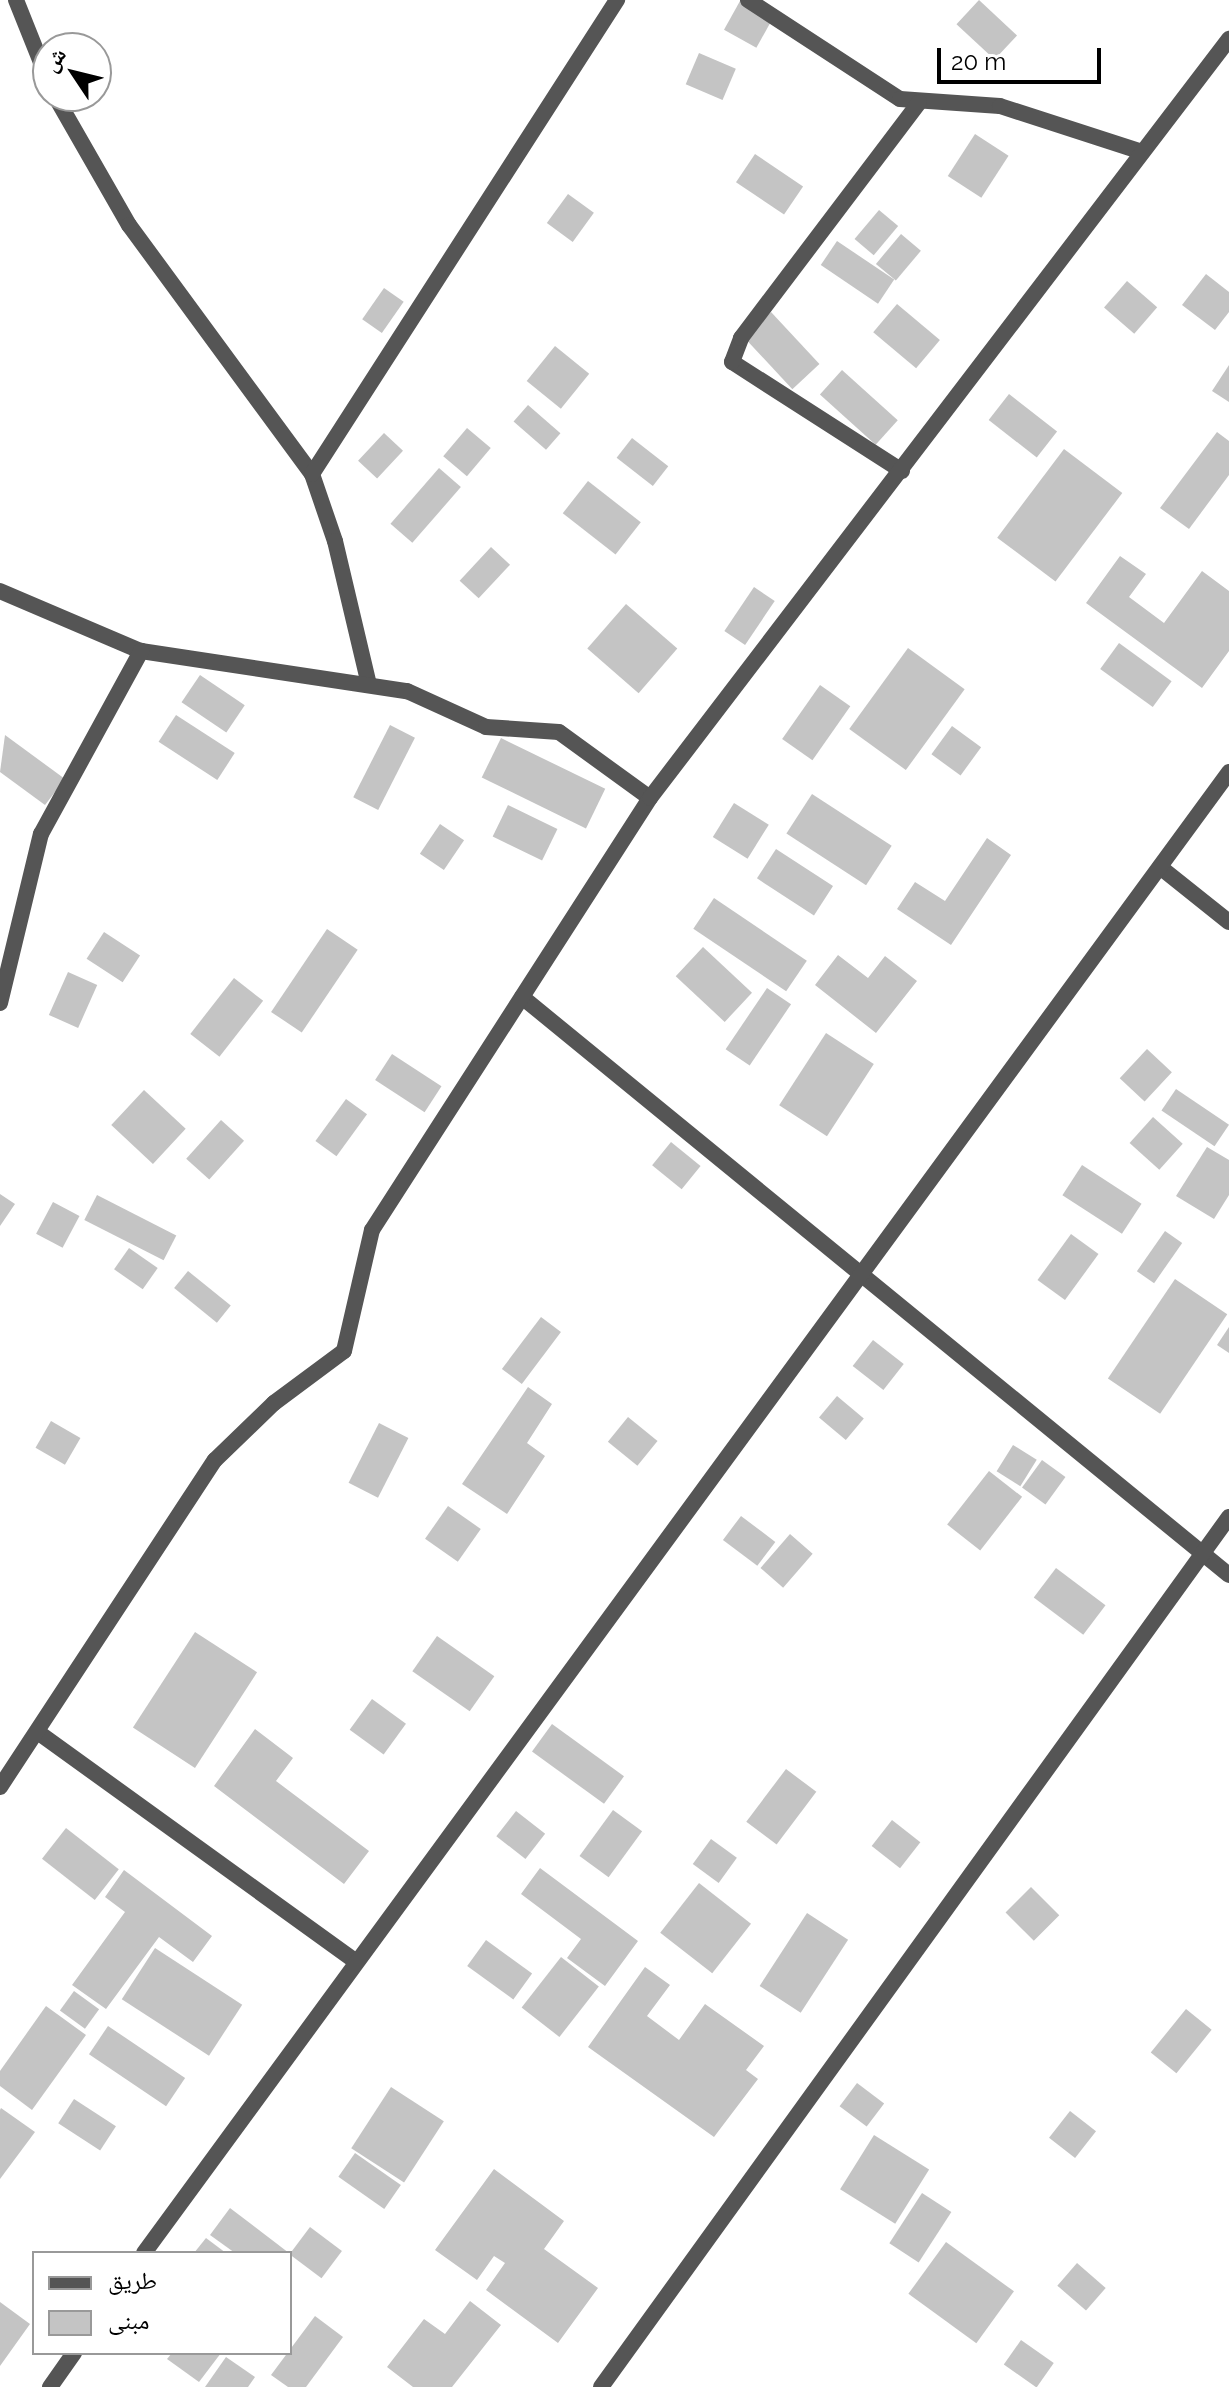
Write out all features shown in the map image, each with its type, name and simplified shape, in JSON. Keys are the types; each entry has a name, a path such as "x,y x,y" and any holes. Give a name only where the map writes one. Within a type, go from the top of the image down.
{"street":[{"path":"16,0 32,40"},
{"path":"312,474 617,0"},
{"path":"748,0 883,89 919,103 1000,106 1142,152"},
{"path":"0,1787 39,1733 215,1460 274,1403 344,1351 365,1243 650,798 1229,39"},
{"path":"902,471 732,362 741,338 919,103"},
{"path":"64,112 129,225 312,474 369,685"},
{"path":"0,591 141,651 369,685 418,695 486,727 559,732 650,798"},
{"path":"0,1003 41,834 141,651"},
{"path":"145,2251 862,1278 1229,772"},
{"path":"1160,867 1229,922"},
{"path":"522,997 1229,1575"},
{"path":"601,2387 1229,1517"},
{"path":"39,1733 356,1962"},
{"path":"50,2387 73,2355"}],"building":[{"path":"979,0 1017,35 995,60 956,24"},
{"path":"740,1 772,19 756,48 724,30"},
{"path":"699,53 736,69 723,100 686,84"},
{"path":"975,134 1009,156 981,198 948,176"},
{"path":"755,154 803,186 784,215 736,182"},
{"path":"568,194 594,213 573,242 547,223"},
{"path":"879,210 898,226 874,255 855,239"},
{"path":"901,234 921,251 896,281 876,264"},
{"path":"837,241 894,280 878,304 821,265"},
{"path":"1206,274 1229,292 1229,312 1215,330 1182,305"},
{"path":"1127,281 1157,307 1134,334 1104,307"},
{"path":"384,288 404,302 382,333 362,319"},
{"path":"897,304 940,340 916,368 873,332"},
{"path":"771,312 819,364 792,389 744,337"},
{"path":"555,346 589,374 561,409 527,381"},
{"path":"1229,365 1229,402 1212,391"},
{"path":"842,370 898,420 876,445 820,395"},
{"path":"1009,394 1057,432 1037,458 989,420"},
{"path":"528,405 560,433 546,450 514,422"},
{"path":"467,428 491,448 467,476 443,456"},
{"path":"1217,432 1229,441 1229,475 1189,529 1160,508"},
{"path":"384,433 403,451 377,479 358,461"},
{"path":"632,438 668,466 653,486 617,458"},
{"path":"1064,449 1122,493 1055,582 997,538"},
{"path":"439,468 461,487 412,543 390,524"},
{"path":"588,481 641,522 616,555 563,513"},
{"path":"491,547 510,565 479,598 460,581"},
{"path":"1120,556 1146,574 1129,597 1164,623 1202,571 1229,591 1229,651 1202,688 1086,603"},
{"path":"754,587 775,601 745,645 724,631"},
{"path":"626,604 677,649 639,693 587,649"},
{"path":"1119,643 1172,681 1153,707 1100,669"},
{"path":"908,648 965,689 906,770 849,729"},
{"path":"200,675 245,705 226,733 182,702"},
{"path":"820,685 850,706 812,760 782,739"},
{"path":"176,715 235,753 217,780 159,742"},
{"path":"390,725 415,738 378,810 353,797"},
{"path":"952,726 981,747 961,775 931,754"},
{"path":"5,735 65,779 45,805 0,772"},
{"path":"501,738 605,789 586,828 482,778"},
{"path":"812,794 892,846 866,885 786,833"},
{"path":"734,803 769,825 748,859 713,837"},
{"path":"508,805 557,829 542,861 493,836"},
{"path":"440,824 464,840 444,870 420,854"},
{"path":"987,838 1011,855 951,945 897,909 915,882 945,901"},
{"path":"776,849 833,886 814,915 757,878"},
{"path":"714,898 807,961 786,991 693,929"},
{"path":"327,929 358,950 302,1033 271,1012"},
{"path":"104,932 140,955 123,982 87,959"},
{"path":"703,947 752,993 725,1022 676,976"},
{"path":"838,955 868,978 885,956 917,981 876,1033 815,985"},
{"path":"68,972 97,985 78,1028 49,1015"},
{"path":"234,978 263,1001 219,1057 190,1034"},
{"path":"767,988 791,1004 750,1066 726,1049"},
{"path":"826,1033 874,1064 827,1136 779,1105"},
{"path":"1147,1049 1172,1072 1145,1101 1120,1078"},
{"path":"392,1054 441,1086 425,1112 375,1080"},
{"path":"1176,1089 1229,1125 1215,1146 1161,1111"},
{"path":"144,1090 186,1129 153,1164 111,1125"},
{"path":"346,1099 367,1114 336,1156 315,1141"},
{"path":"1153,1117 1183,1144 1159,1170 1130,1143"},
{"path":"221,1120 244,1141 209,1179 186,1159"},
{"path":"671,1142 701,1166 682,1189 652,1165"},
{"path":"1207,1147 1229,1160 1229,1195 1214,1219 1176,1196"},
{"path":"1082,1165 1142,1204 1122,1234 1062,1195"},
{"path":"0,1194 15,1204 0,1226"},
{"path":"97,1195 176,1235 164,1260 84,1220"},
{"path":"53,1202 79,1216 63,1248 36,1234"},
{"path":"1165,1231 1182,1243 1154,1283 1137,1271"},
{"path":"1071,1234 1099,1254 1065,1300 1037,1280"},
{"path":"129,1248 158,1268 143,1289 114,1269"},
{"path":"188,1271 231,1306 217,1323 174,1288"},
{"path":"1175,1279 1227,1314 1160,1414 1108,1378"},
{"path":"541,1317 561,1332 522,1384 502,1369"},
{"path":"1229,1327 1229,1353 1217,1345"},
{"path":"873,1340 904,1364 883,1390 853,1366"},
{"path":"528,1387 552,1404 527,1443 545,1456 507,1514 462,1484"},
{"path":"837,1396 864,1418 846,1440 819,1417"},
{"path":"628,1417 658,1441 637,1466 608,1442"},
{"path":"51,1421 80,1438 65,1465 36,1448"},
{"path":"379,1423 408,1438 378,1498 349,1483"},
{"path":"1013,1445 1037,1460 1020,1486 997,1471"},
{"path":"1042,1460 1065,1477 1045,1505 1022,1488"},
{"path":"989,1471 1022,1497 980,1550 947,1525"},
{"path":"448,1506 481,1529 458,1562 425,1539"},
{"path":"741,1516 775,1542 757,1566 723,1540"},
{"path":"790,1534 813,1554 783,1588 760,1568"},
{"path":"1056,1568 1106,1605 1083,1635 1034,1598"},
{"path":"195,1632 257,1672 195,1768 133,1728"},
{"path":"437,1636 494,1676 470,1711 412,1671"},
{"path":"372,1699 406,1724 384,1754 350,1730"},
{"path":"552,1724 624,1776 604,1804 532,1752"},
{"path":"255,1729 293,1758 276,1781 369,1851 344,1884 214,1786"},
{"path":"786,1769 816,1792 777,1845 746,1822"},
{"path":"613,1810 642,1831 609,1877 579,1856"},
{"path":"516,1811 545,1834 525,1859 496,1836"},
{"path":"892,1820 920,1842 900,1868 872,1846"},
{"path":"66,1828 119,1869 95,1900 42,1859"},
{"path":"711,1839 737,1858 719,1883 693,1864"},
{"path":"540,1868 638,1941 605,1986 567,1958 581,1939 521,1894"},
{"path":"124,1870 212,1936 193,1962 159,1937 106,2009 72,1985 125,1912 105,1897"},
{"path":"699,1883 751,1924 712,1973 660,1933"},
{"path":"1031,1887 1059,1915 1034,1941 1006,1912"},
{"path":"807,1913 848,1940 801,2013 760,1986"},
{"path":"486,1940 532,1974 513,1999 467,1966"},
{"path":"155,1948 242,2005 209,2056 122,1999"},
{"path":"561,1957 599,1987 559,2037 522,2007"},
{"path":"645,1967 670,1985 647,2016 679,2040 705,2004 764,2046 746,2070 758,2079 714,2137 588,2047"},
{"path":"74,1991 99,2009 85,2029 60,2010"},
{"path":"46,2006 86,2035 32,2110 0,2086 0,2071"},
{"path":"1186,2009 1212,2030 1176,2073 1151,2053"},
{"path":"108,2026 185,2078 166,2106 89,2054"},
{"path":"857,2083 884,2103 867,2127 840,2106"},
{"path":"391,2087 444,2121 404,2183 351,2148"},
{"path":"74,2099 116,2126 100,2151 58,2123"},
{"path":"0,2110 35,2132 0,2179"},
{"path":"1070,2111 1096,2131 1075,2158 1049,2138"},
{"path":"874,2135 929,2169 895,2224 840,2189"},
{"path":"355,2153 401,2185 384,2209 338,2177"},
{"path":"494,2169 564,2221 544,2249 598,2288 558,2343 486,2290 505,2263 494,2256 477,2280 435,2250"},
{"path":"922,2193 951,2212 919,2262 889,2243"},
{"path":"230,2208 286,2251 232,2251 210,2235"},
{"path":"310,2227 342,2251 321,2278 292,2256 292,2251"},
{"path":"206,2238 223,2251 196,2251"},
{"path":"946,2242 1014,2291 976,2343 908,2294"},
{"path":"1077,2263 1106,2288 1086,2311 1057,2286"},
{"path":"470,2301 501,2325 452,2387 413,2387 387,2367 424,2319 445,2334"},
{"path":"0,2302 30,2324 0,2366"},
{"path":"315,2316 343,2337 306,2387 288,2387 271,2375 286,2355 292,2355 292,2347"},
{"path":"1021,2340 1054,2363 1037,2387 1004,2365"},
{"path":"170,2355 219,2355 199,2382 167,2359"},
{"path":"226,2357 255,2377 248,2387 205,2387"}]}
